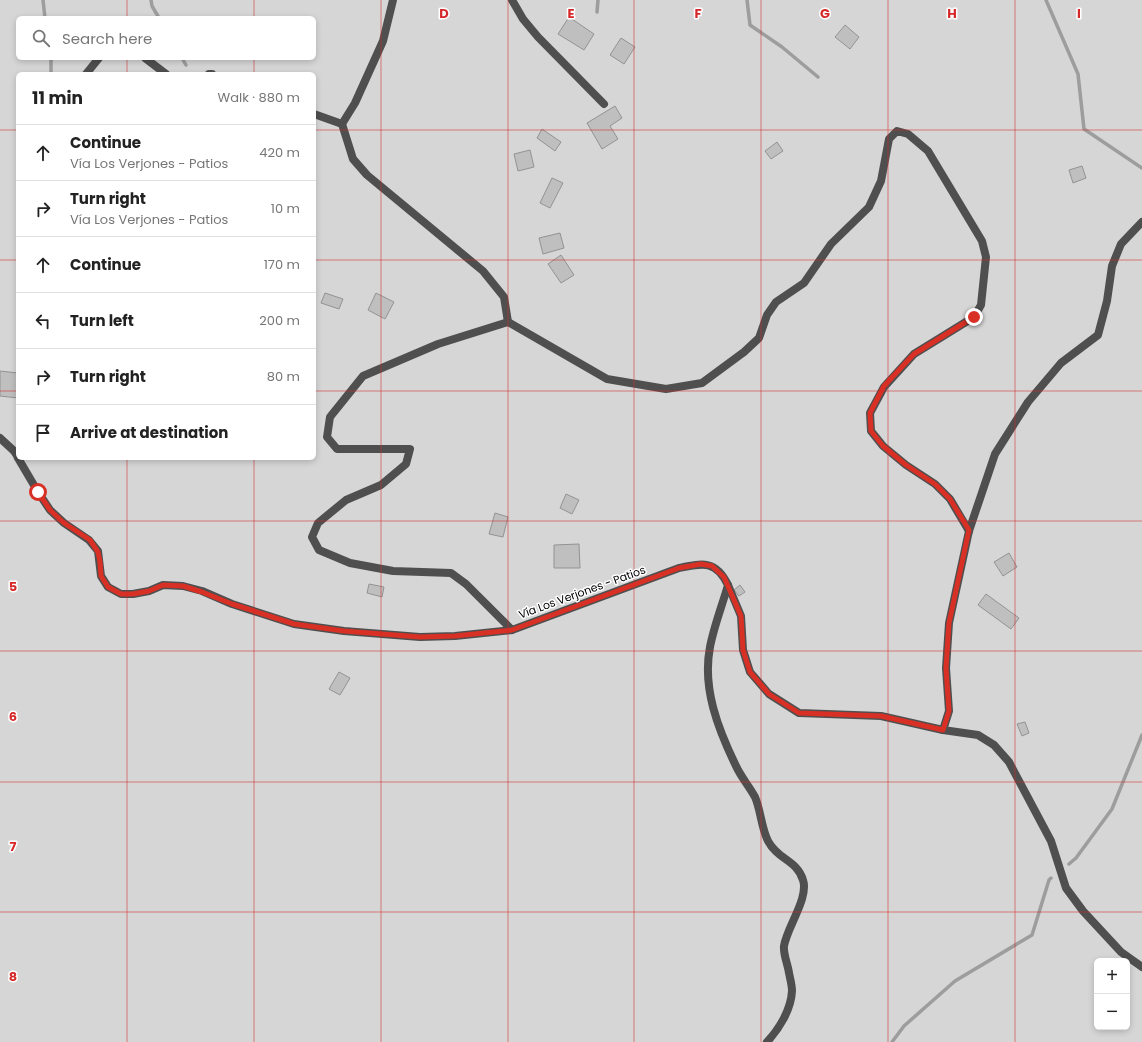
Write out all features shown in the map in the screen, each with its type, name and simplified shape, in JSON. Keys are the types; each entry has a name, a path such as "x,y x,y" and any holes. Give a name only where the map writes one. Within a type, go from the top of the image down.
{"street":[{"path":"393,0 383,41 355,103 342,124 353,159 367,175 483,270 504,297 508,322"},
{"path":"512,0 523,19 538,37 604,104"},
{"path":"88,72 97,60"},
{"path":"148,60 163,72"},
{"path":"316,115 342,124"},
{"path":"512,630 466,584 451,573 393,571 350,563 319,550 312,536 318,523 346,500 381,485 406,464 410,449 336,450 327,437 330,417 363,376 438,344 508,322 607,378 666,389 702,383 744,352 759,338 767,314 776,302 804,283 831,244 869,207 881,181 889,139 897,131 908,134 928,151 982,241 986,257 981,304 974,317 914,354 884,386 870,413 871,431 883,446 906,465 935,484 950,499 969,530"},
{"path":"943,730 949,711 946,668 949,623 969,530 995,454 1028,402 1061,363 1098,335 1107,301 1112,266 1121,244 1142,222"},
{"name":"Vía Los Verjones - Patios","path":"0,438 16,454"},
{"name":"Vía Los Verjones - Patios","path":"19,460 50,510 64,523 90,540 98,552 101,576 108,587 121,594 133,594 149,591 163,585 183,586 294,624 344,631 420,637 455,636 512,630 679,568 701,564 712,566 724,577 728,585"},
{"path":"728,585 741,616 743,650 750,672 769,694 799,713 881,716 943,730 978,735 994,745 1009,762 1051,841 1066,888 1084,911 1121,952 1142,967"},
{"path":"728,585 710,647 708,665 713,712 724,741 737,768 755,798 769,844 781,857 791,862 799,870 804,882 804,895 788,932 784,948 792,991 786,1014 776,1032 767,1042"}],"shaded area":[{"path":"0,0 1142,0 1142,1042 0,1042"}],"building":[{"path":"569,17 594,34 584,50 558,34"},
{"path":"845,25 859,37 850,49 835,37"},
{"path":"621,38 635,47 624,64 610,55"},
{"path":"615,106 622,118 610,126 618,139 602,149 587,123"},
{"path":"542,129 561,142 555,151 537,138"},
{"path":"777,142 783,151 771,159 765,151"},
{"path":"530,150 534,167 518,171 514,154"},
{"path":"1082,166 1086,178 1073,183 1069,170"},
{"path":"552,178 563,183 550,208 540,203"},
{"path":"560,233 564,248 543,254 539,238"},
{"path":"561,255 574,275 561,283 548,264"},
{"path":"325,293 343,299 339,309 321,303"},
{"path":"376,293 394,302 385,319 368,310"},
{"path":"0,371 16,373 16,398 0,396"},
{"path":"566,494 579,500 572,514 560,508"},
{"path":"495,513 508,517 503,537 489,534"},
{"path":"579,544 580,568 554,568 554,545"},
{"path":"1009,553 1017,567 1003,576 994,562"},
{"path":"369,584 384,587 382,597 367,593"},
{"path":"740,585 745,592 739,596 734,590"},
{"path":"986,594 1019,618 1011,629 978,605"},
{"path":"339,672 350,678 340,695 329,689"},
{"path":"1025,722 1029,733 1022,736 1017,724"}],"waterway":[{"path":"43,0 45,16"},
{"path":"151,0 152,6 158,16"},
{"path":"597,12 598,0"},
{"path":"747,0 750,25 782,47 818,77"},
{"path":"1046,0 1078,74 1084,129 1142,168"},
{"path":"51,60 51,72"},
{"path":"183,60 186,65"},
{"path":"1069,864 1076,858 1112,809 1142,735"},
{"path":"892,1042 904,1026 955,981 1032,935 1049,880 1051,878"}],"route":[{"path":"38,492 50,510 64,523 77,533 90,540 98,552 101,576 108,587 121,594 133,594 149,591 163,585 183,586 294,624 344,631 420,637 455,636 512,630 679,568 701,564 712,566 724,577 741,616 743,650 750,672 769,694 799,713 881,716 943,730 949,711 946,668 949,623 969,530 950,499 935,484 906,465 883,446 871,431 870,413 884,386 914,354 974,317"}]}
